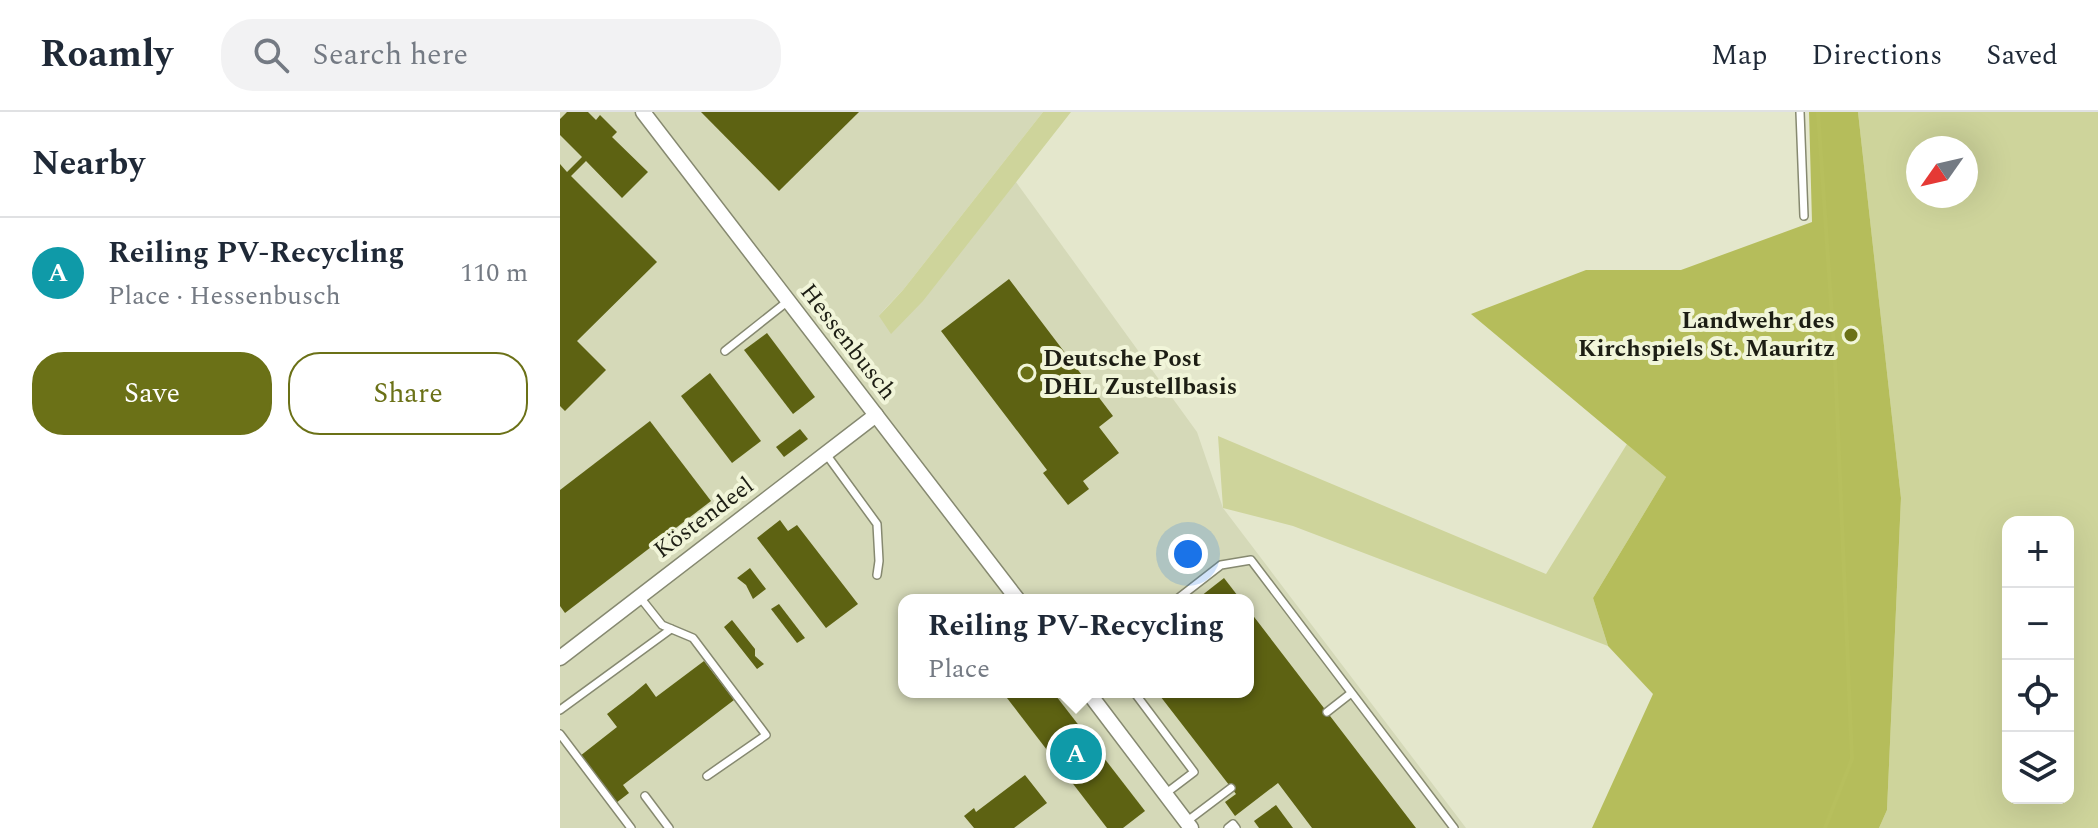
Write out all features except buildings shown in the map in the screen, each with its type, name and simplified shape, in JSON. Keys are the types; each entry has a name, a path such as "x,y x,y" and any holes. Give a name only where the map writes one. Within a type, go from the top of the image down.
{"street":[{"name":"Hessenbusch","path":"643,112 1013,594"},
{"name":"Köstendeel","path":"560,658 876,415"},
{"path":"1093,698 1165,794 1185,826"}],"lane":[{"path":"1800,112 1804,216"},
{"path":"725,351 788,301"},
{"path":"826,454 877,524 877,575"},
{"path":"1184,594 1221,565 1251,560 1454,828"},
{"path":"639,596 662,625 693,638 766,735 707,776"},
{"path":"560,710 671,629"},
{"path":"1327,712 1350,694"},
{"path":"1138,698 1194,772 1165,794"},
{"path":"560,734 631,828"},
{"path":"1185,826 1231,788"},
{"path":"645,796 669,828"},
{"path":"1228,828 1233,824 1236,828"}],"shaded area":[{"path":"560,112 1043,112 903,290 879,315 1016,182 1197,432 1223,508 1466,828 560,828"}],"green space":[{"path":"1043,112 1071,112 923,301 891,334 879,316 903,290"},
{"path":"1809,112 1858,112 1901,498 1887,810 1879,828 1592,828 1653,694 1608,646 1593,598 1666,477 1471,314 1586,270 1681,270 1812,222"},
{"path":"1858,112 2098,112 2098,828 1879,828 1887,810 1901,498"},
{"path":"1218,436 1546,574 1627,444 1666,477 1593,598 1608,646 1293,526 1223,508"}],"waterway":[{"path":"1818,112 1835,361 1852,759 1825,828"}],"place":[{"name":"Landwehr des Kirchspiels St. Mauritz","path":"1851,335"},
{"name":"Deutsche Post DHL Zustellbasis","path":"1027,373"},
{"name":"Reiling PV-Recycling","path":"1076,754"}]}
